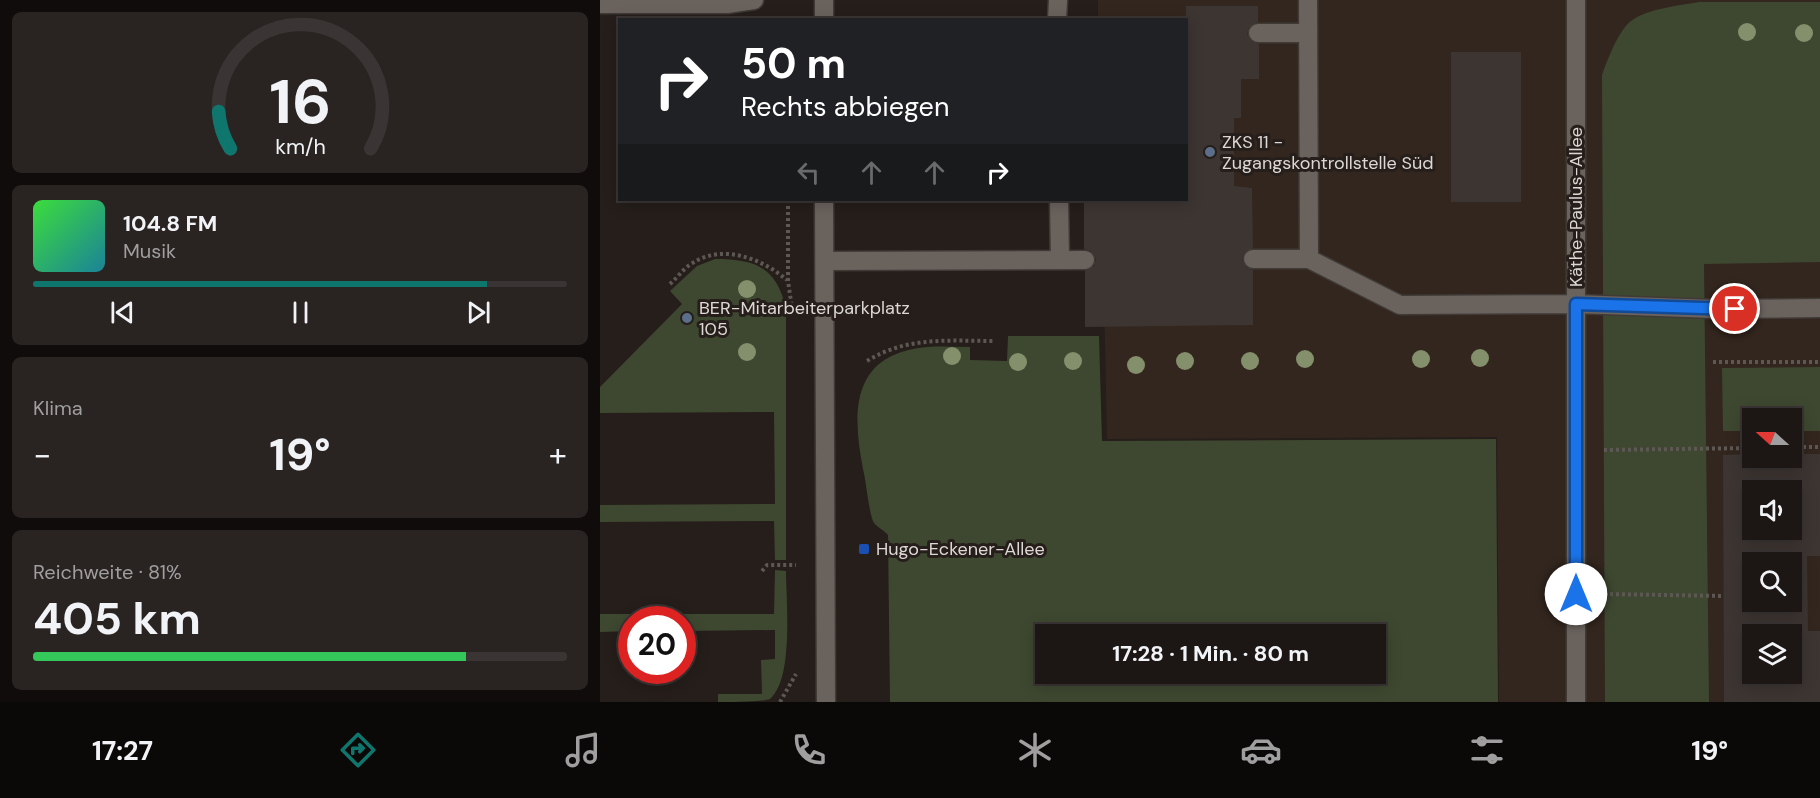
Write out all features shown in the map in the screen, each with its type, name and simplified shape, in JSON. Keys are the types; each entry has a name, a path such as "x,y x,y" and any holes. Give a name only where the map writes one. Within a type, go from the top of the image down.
{"street":[{"path":"600,4 728,4 754,0"},
{"path":"824,0 824,18"},
{"path":"1057,18 1058,0"},
{"path":"1308,0 1309,259"},
{"name":"Käthe-Paulus-Allee","path":"1576,0 1576,702"},
{"path":"1258,33 1307,33"},
{"path":"824,201 826,702"},
{"path":"1059,201 1060,260"},
{"path":"1253,259 1309,259 1400,305 1576,304 1714,309 1820,308"},
{"path":"825,261 1084,260"}],"path":[{"path":"670,284 691,264 712,255 738,255 757,260 775,270 788,281"},
{"path":"867,361 899,346 923,341 995,341"},
{"path":"1713,363 1820,362"},
{"path":"1802,447 1820,447"},
{"path":"1576,450 1742,448"},
{"path":"762,571 767,565 796,565"},
{"path":"1576,594 1724,596"}],"shaded area":[{"path":"1098,0 1820,0 1820,702 1499,702 1497,437 1107,439 1102,201 1188,201 1188,18 1098,18"}],"green space":[{"path":"1699,2 1820,2 1820,262 1704,264 1709,702 1605,702 1602,75 1617,39 1631,21 1655,10"},
{"path":"715,259 742,261 762,268 777,283 786,309 786,560 775,560 774,521 600,522 600,505 775,504 774,412 600,413 600,387 682,304 670,291 697,266"},
{"path":"1008,336 1099,336 1102,441 1496,439 1498,702 890,702 888,535 872,519 859,446 859,405 863,387 871,372 885,360 903,351 928,347 970,347 970,360 1007,361"},
{"path":"1820,367 1820,431 1802,431 1802,408 1742,408 1742,431 1723,431 1722,368"},
{"path":"775,570 786,571 786,657 778,689 770,699 718,702 718,694 762,694 761,660 775,659 775,630 696,631 696,614 774,614"},
{"path":"600,614 618,614 618,631 600,632"}],"building":[{"path":"1186,6 1258,6 1258,22 1249,27 1247,34 1252,42 1259,44 1259,79 1241,79 1241,118 1234,118 1234,186 1252,188 1253,248 1244,253 1242,260 1247,268 1253,270 1253,325 1085,327 1085,271 1094,266 1096,259 1091,251 1084,249 1084,201 1188,201 1188,18 1186,18"},
{"path":"1451,52 1521,52 1521,202 1451,202"},
{"path":"1742,454 1742,468 1802,468 1802,454 1820,454 1820,556 1807,556 1808,631 1820,631 1820,702 1724,702 1723,455"}],"place":[{"name":"ZKS 11 - Zugangskontrollstelle Süd","path":"1210,152"},
{"name":"BER-Mitarbeiterparkplatz 105","path":"687,318"},
{"name":"Hugo-Eckener-Allee","path":"864,549"}],"route":[{"path":"1576,594 1576,304 1735,309"}]}
